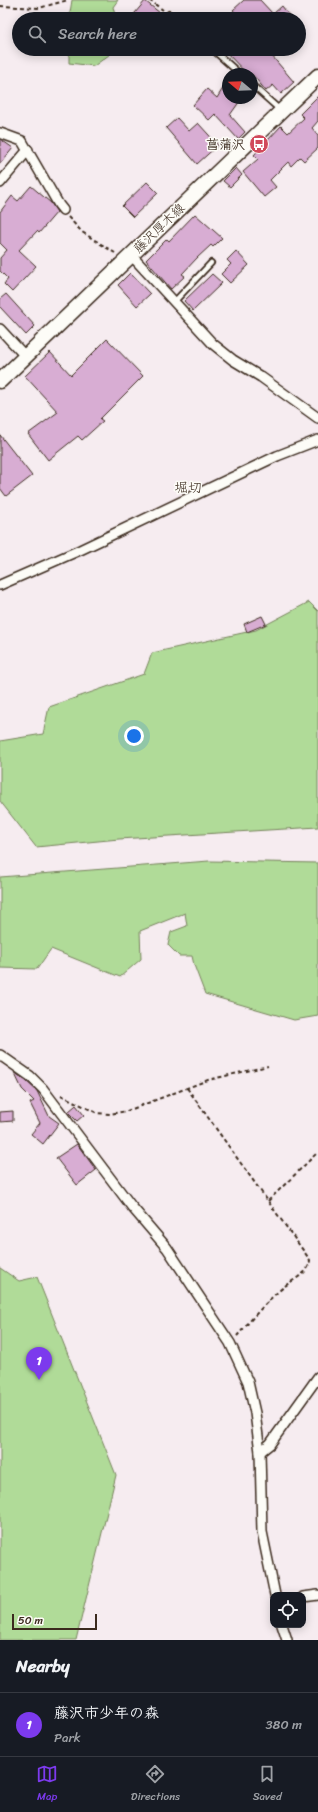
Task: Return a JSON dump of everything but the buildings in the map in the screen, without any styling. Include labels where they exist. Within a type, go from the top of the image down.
[{"type":"main road","name":"藤沢厚木線","points":[[0,381],[281,111],[316,81]]},
{"type":"street","points":[[0,133],[22,141],[59,205],[64,210]]},
{"type":"street","points":[[0,183],[28,150]]},
{"type":"street","points":[[129,257],[175,301],[194,325],[218,348],[233,360],[262,377],[318,418]]},
{"type":"street","points":[[0,330],[25,356]]},
{"type":"street","points":[[0,584],[87,547],[277,456],[318,440]]},
{"type":"street","points":[[0,1055],[30,1076],[42,1089],[132,1207],[167,1248],[230,1343],[248,1382],[255,1413],[260,1452],[262,1532],[273,1592]]},
{"type":"street","points":[[260,1452],[270,1444],[318,1377]]},
{"type":"street","points":[[306,1597],[318,1595]]},
{"type":"street","points":[[283,1628],[286,1640]]},
{"type":"lane","points":[[220,56],[233,68]]},
{"type":"lane","points":[[258,90],[281,111]]},
{"type":"lane","points":[[175,301],[211,263]]},
{"type":"path","points":[[0,6],[40,8],[68,0]]},
{"type":"path","points":[[149,0],[166,12]]},
{"type":"path","points":[[64,210],[82,232],[129,257]]},
{"type":"path","points":[[42,1089],[46,1087],[97,1113],[110,1114],[126,1111],[208,1080],[268,1066]]},
{"type":"path","points":[[187,1088],[310,1260],[310,1266],[306,1272],[285,1285],[230,1343]]},
{"type":"path","points":[[268,1201],[318,1152]]},
{"type":"green space","points":[[72,0],[118,0],[113,7],[114,12],[70,12]]},
{"type":"green space","points":[[69,56],[108,56],[94,66],[69,63]]},
{"type":"green space","points":[[309,602],[318,611],[318,827],[119,839],[36,847],[0,801],[0,741],[43,734],[49,707],[144,674],[152,653],[256,630]]},
{"type":"green space","points":[[209,861],[318,863],[318,1016],[294,1020],[205,994],[192,956],[179,956],[168,945],[171,932],[187,926],[185,913],[140,931],[141,959],[120,977],[51,949],[37,969],[0,968],[0,877]]},
{"type":"green space","points":[[0,1268],[19,1281],[37,1277],[116,1475],[76,1640],[0,1640]]},
{"type":"place","name":"菖蒲沢","points":[[259,144]]},
{"type":"place","name":"藤沢市少年の森","points":[[39,1380]]},
{"type":"district","name":"堀切","points":[[188,487]]}]
